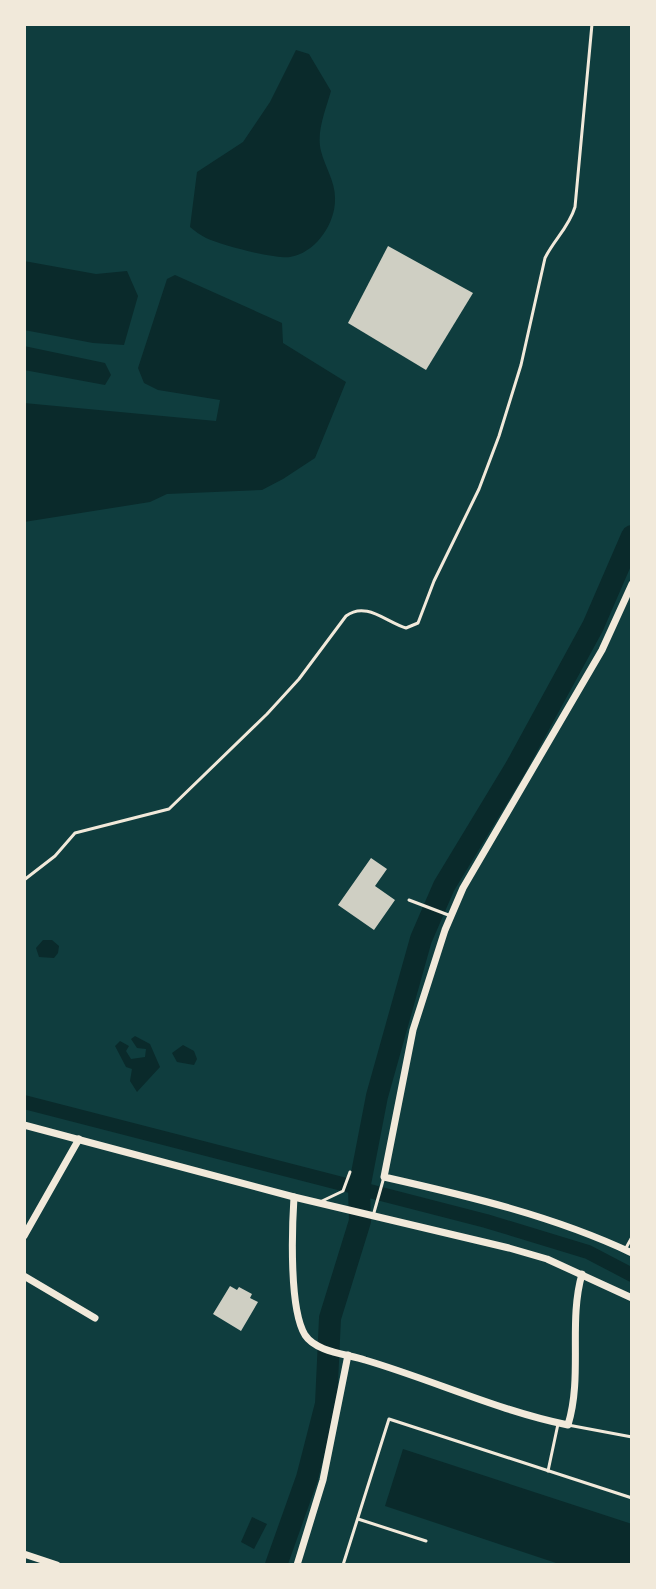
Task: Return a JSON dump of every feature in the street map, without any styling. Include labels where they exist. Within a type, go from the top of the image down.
[{"type":"street","points":[[629,1251],[594,1235],[471,1197],[384,1177],[413,1030],[450,916],[463,888],[602,650],[632,584]]},
{"type":"street","points":[[24,1125],[294,1197],[509,1248],[547,1259],[632,1298]]},
{"type":"street","points":[[24,1236],[79,1139]]},
{"type":"street","points":[[294,1197],[291,1233],[293,1283],[303,1332],[312,1345],[568,1425],[577,1351],[577,1292],[582,1274]]},
{"type":"street","points":[[24,1276],[95,1318]]},
{"type":"street","points":[[297,1565],[323,1480],[345,1354]]},
{"type":"street","points":[[24,1554],[57,1565]]},
{"type":"lane","points":[[24,880],[55,856],[75,833],[169,809],[267,714],[353,610],[365,609],[406,628],[418,623],[434,581],[479,489],[499,436],[521,365],[545,258],[551,245],[566,229],[575,207],[592,24]]},
{"type":"lane","points":[[409,900],[450,916]]},
{"type":"lane","points":[[319,1203],[343,1191],[350,1172]]},
{"type":"lane","points":[[373,1216],[384,1177]]},
{"type":"lane","points":[[629,1251],[632,1237]]},
{"type":"lane","points":[[343,1565],[389,1419],[632,1498]]},
{"type":"lane","points":[[548,1471],[558,1423]]},
{"type":"lane","points":[[568,1425],[632,1437]]},
{"type":"lane","points":[[358,1519],[426,1541]]},
{"type":"water","points":[[296,50],[309,54],[331,91],[320,136],[321,151],[335,192],[328,227],[308,250],[290,257],[260,254],[206,238],[190,227],[197,172],[243,142],[270,102]]},
{"type":"water","points":[[24,261],[96,274],[127,271],[138,296],[124,345],[93,343],[24,330]]},
{"type":"water","points":[[175,275],[282,323],[283,343],[346,382],[315,458],[262,490],[167,494],[150,502],[24,522],[24,403],[216,421],[220,400],[158,390],[144,383],[138,368],[167,279]]},
{"type":"water","points":[[24,346],[105,363],[111,375],[105,385],[24,370]]},
{"type":"water","points":[[43,940],[52,940],[59,946],[54,958],[39,957],[36,948]]},
{"type":"water","points":[[135,1036],[150,1044],[160,1067],[137,1092],[130,1081],[132,1069],[126,1067],[115,1046],[120,1041],[129,1046],[126,1051],[131,1059],[145,1057],[146,1049],[137,1048],[131,1039]]},
{"type":"water","points":[[183,1045],[194,1051],[197,1059],[194,1065],[177,1062],[172,1053]]},
{"type":"water","points":[[403,1449],[632,1524],[632,1565],[562,1565],[385,1506]]},
{"type":"water","points":[[252,1517],[267,1524],[254,1549],[241,1542]]},
{"type":"building","points":[[388,246],[473,293],[426,370],[348,323]]},
{"type":"building","points":[[371,858],[387,869],[375,886],[395,900],[374,930],[338,905]]},
{"type":"building","points":[[230,1286],[252,1294],[250,1298],[258,1302],[241,1331],[213,1314]]},
{"type":"waterway","points":[[276,1565],[307,1478],[326,1404],[330,1318],[360,1221],[359,1189],[377,1096],[421,939],[444,886],[516,767],[593,626],[632,536]]},
{"type":"waterway","points":[[24,1102],[486,1221],[588,1252],[632,1275]]}]
